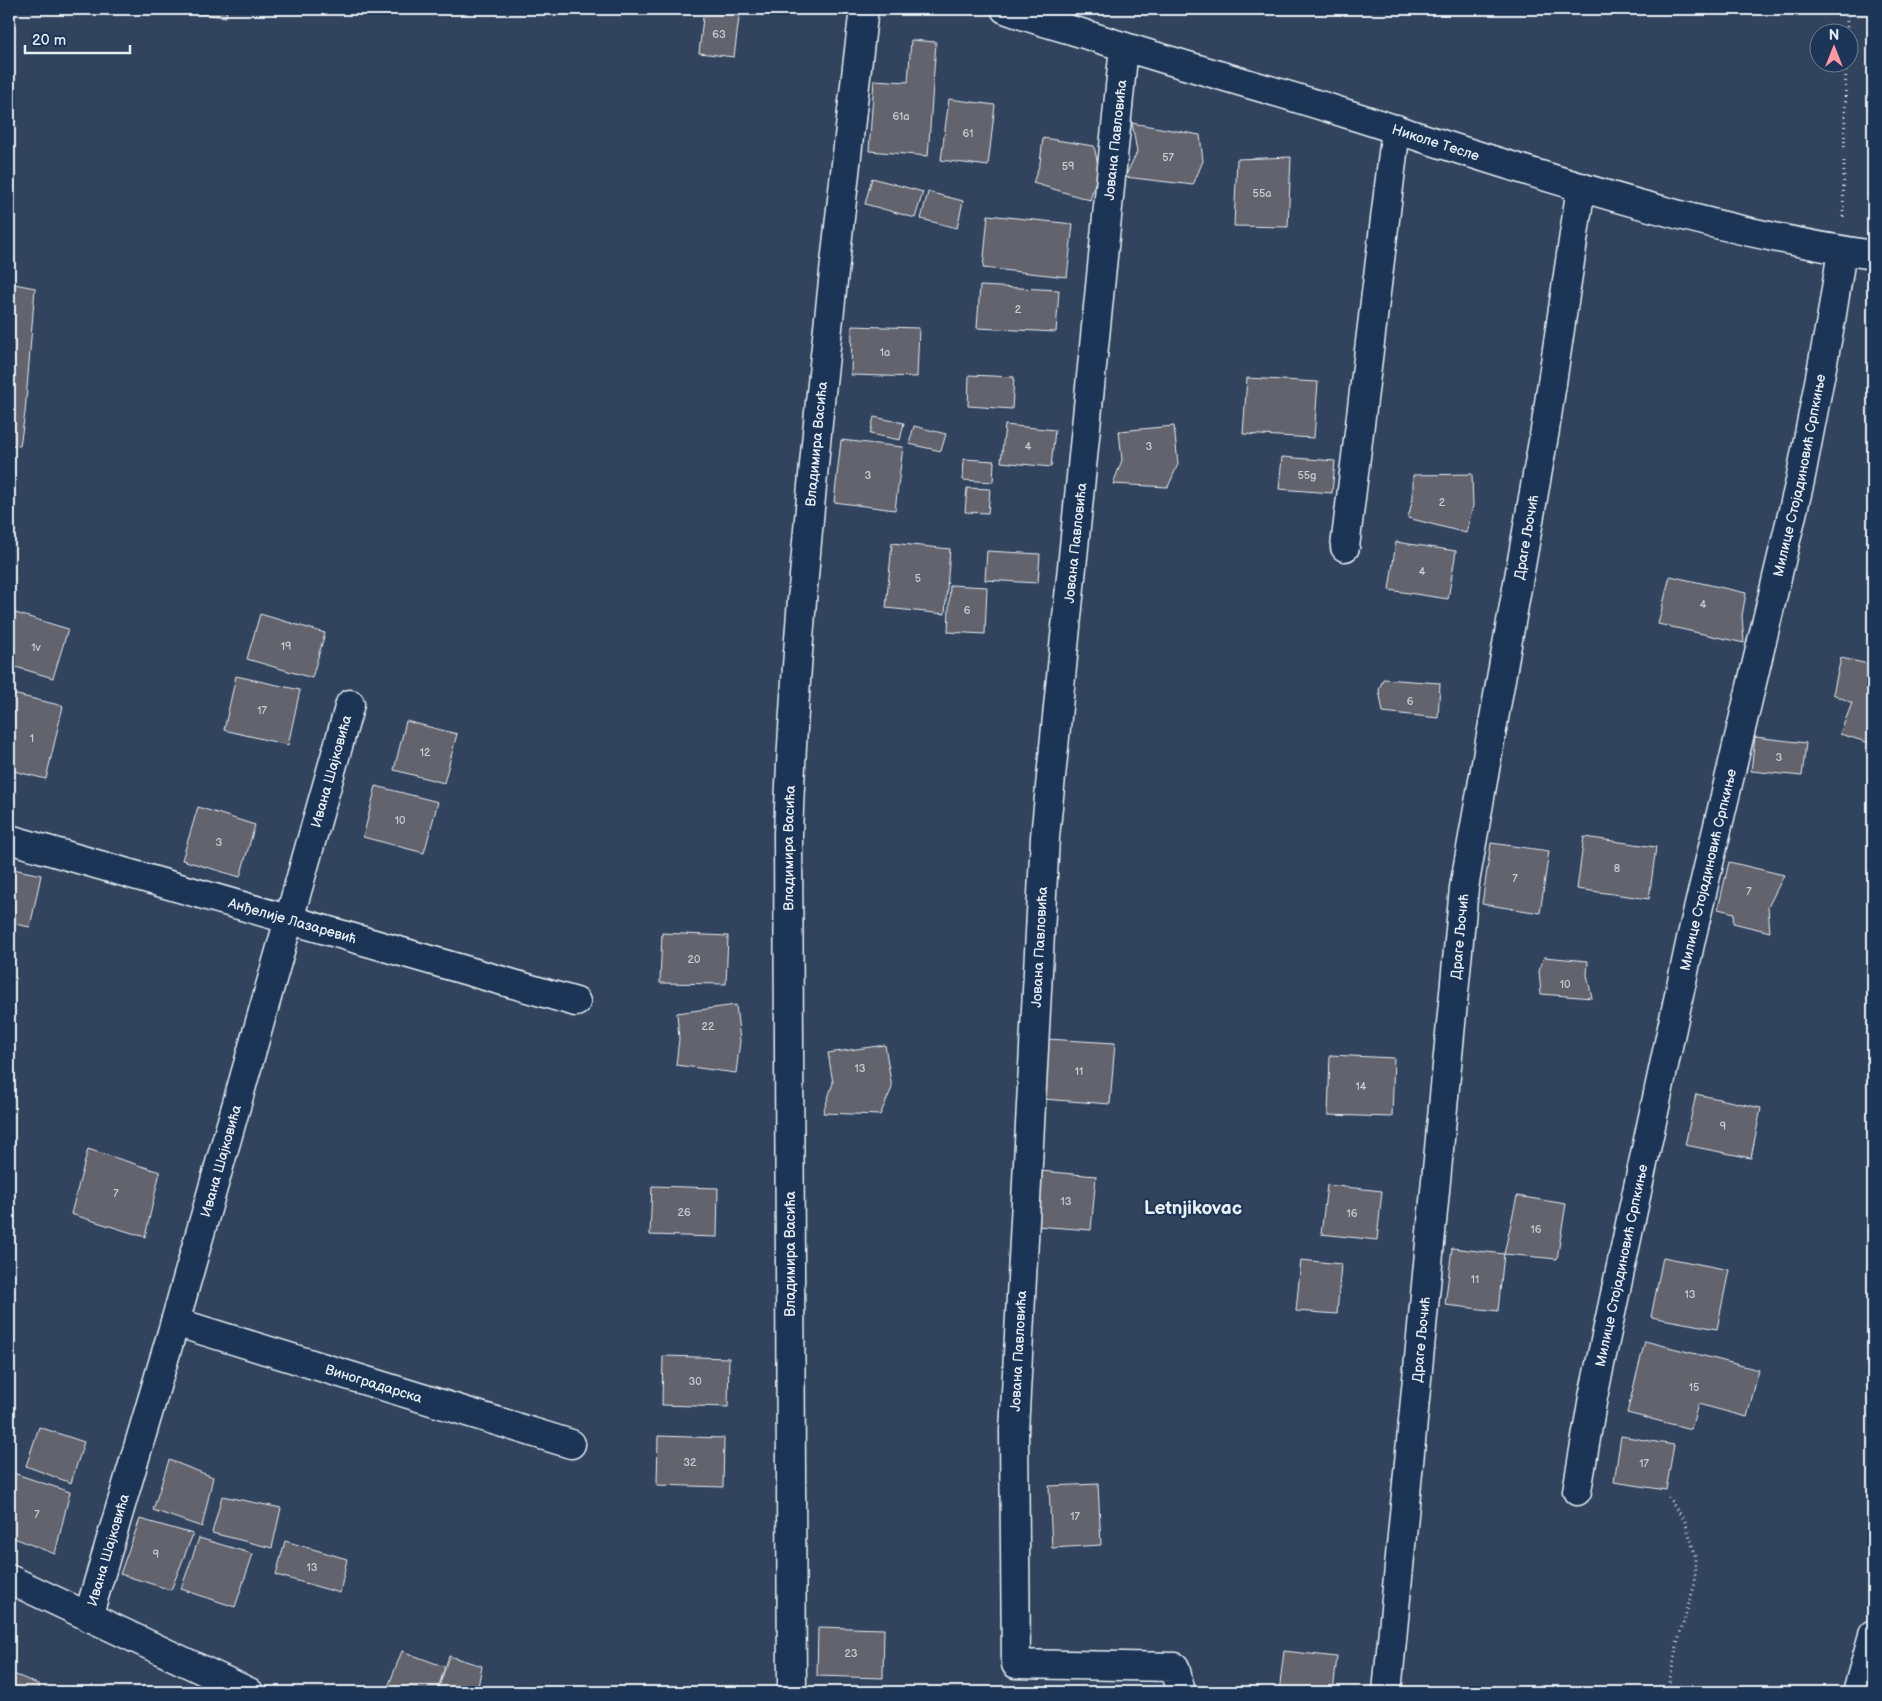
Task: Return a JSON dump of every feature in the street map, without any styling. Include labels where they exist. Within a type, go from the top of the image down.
[{"type":"street","name":"Владимира Васића","points":[[792,1692],[788,854],[790,766],[803,571],[864,9]]},
{"type":"street","name":"Николе Тесле","points":[[1005,9],[1581,187],[1730,227],[1873,255]]},
{"type":"street","name":"Јована Павловића","points":[[1124,47],[1045,837],[1014,1431],[1016,1664],[1175,1667],[1181,1692]]},
{"type":"street","points":[[1345,547],[1396,129]]},
{"type":"street","name":"Драге Љочић","points":[[1387,1692],[1464,888],[1545,430],[1581,187]]},
{"type":"street","name":"Милице Стојадиновић Српкиње","points":[[1577,1491],[1595,1387],[1691,939],[1800,481],[1831,320],[1842,250]]},
{"type":"street","name":"Ивана Шајковића","points":[[88,1617],[175,1322],[350,704]]},
{"type":"street","name":"Анђелије Лазаревић","points":[[9,839],[576,1002]]},
{"type":"street","name":"Виноградарска","points":[[175,1322],[571,1444]]},
{"type":"street","points":[[9,1579],[249,1692]]},
{"type":"street","points":[[1857,1692],[1873,1635]]},
{"type":"path","points":[[1847,9],[1847,22]]},
{"type":"path","points":[[1842,250],[1846,72]]},
{"type":"path","points":[[1667,1692],[1678,1641],[1695,1583],[1695,1554],[1685,1521],[1668,1497]]},
{"type":"building","points":[[194,9],[227,9],[226,17],[193,13]]},
{"type":"building","points":[[704,9],[783,9],[783,15],[740,10],[734,57],[699,53]]},
{"type":"building","points":[[911,40],[936,42],[928,156],[869,151],[874,80],[908,82]]},
{"type":"building","points":[[949,99],[995,105],[988,166],[941,160]]},
{"type":"building","points":[[1132,123],[1200,135],[1203,161],[1193,185],[1125,177],[1137,152]]},
{"type":"building","points":[[1043,138],[1094,146],[1099,170],[1090,200],[1033,183],[1040,163]]},
{"type":"building","points":[[1291,157],[1288,227],[1234,226],[1237,159]]},
{"type":"building","points":[[872,178],[923,192],[915,218],[865,204]]},
{"type":"building","points":[[928,192],[963,201],[957,228],[921,219]]},
{"type":"building","points":[[988,215],[1073,224],[1067,277],[983,268]]},
{"type":"building","points":[[9,283],[35,288],[25,413],[20,446],[9,445]]},
{"type":"building","points":[[980,286],[1059,290],[1056,332],[977,328]]},
{"type":"building","points":[[852,326],[919,328],[917,377],[851,375]]},
{"type":"building","points":[[969,375],[1014,377],[1012,409],[968,406]]},
{"type":"building","points":[[1247,378],[1318,382],[1314,438],[1243,434]]},
{"type":"building","points":[[874,417],[904,423],[900,440],[870,434]]},
{"type":"building","points":[[1005,425],[1055,430],[1051,467],[1001,462]]},
{"type":"building","points":[[914,426],[946,434],[941,451],[909,444]]},
{"type":"building","points":[[1174,426],[1178,464],[1168,487],[1113,484],[1122,460],[1119,431]]},
{"type":"building","points":[[841,440],[903,447],[895,510],[834,502]]},
{"type":"building","points":[[1282,457],[1335,461],[1332,493],[1279,489]]},
{"type":"building","points":[[964,459],[994,461],[993,482],[963,480]]},
{"type":"building","points":[[1472,474],[1473,506],[1466,533],[1408,518],[1413,498],[1413,475]]},
{"type":"building","points":[[967,488],[990,489],[988,513],[965,512]]},
{"type":"building","points":[[1396,542],[1456,551],[1448,599],[1389,590]]},
{"type":"building","points":[[892,543],[950,549],[945,614],[886,608]]},
{"type":"building","points":[[987,551],[1040,554],[1038,583],[985,580]]},
{"type":"building","points":[[1670,576],[1746,593],[1742,616],[1744,643],[1658,624]]},
{"type":"building","points":[[950,585],[987,587],[985,634],[948,632]]},
{"type":"building","points":[[9,611],[68,629],[53,678],[9,665]]},
{"type":"building","points":[[260,614],[325,633],[312,678],[247,659]]},
{"type":"building","points":[[1841,658],[1873,665],[1873,744],[1840,734],[1852,703],[1833,694]]},
{"type":"building","points":[[236,676],[300,690],[288,745],[224,730]]},
{"type":"building","points":[[1383,679],[1440,683],[1438,718],[1383,712],[1379,690]]},
{"type":"building","points":[[9,693],[63,706],[46,779],[9,770]]},
{"type":"building","points":[[406,721],[457,734],[444,783],[394,770]]},
{"type":"building","points":[[1755,737],[1806,743],[1802,776],[1751,771]]},
{"type":"building","points":[[376,786],[438,802],[424,853],[363,837]]},
{"type":"building","points":[[198,807],[255,825],[240,877],[182,860]]},
{"type":"building","points":[[1584,837],[1656,847],[1649,899],[1577,889]]},
{"type":"building","points":[[1491,843],[1549,851],[1540,913],[1482,904]]},
{"type":"building","points":[[1729,862],[1784,875],[1768,907],[1770,932],[1733,923],[1734,913],[1718,909]]},
{"type":"building","points":[[9,868],[41,875],[30,927],[9,923]]},
{"type":"building","points":[[662,933],[728,936],[726,984],[660,983]]},
{"type":"building","points":[[1544,957],[1588,961],[1587,975],[1592,998],[1541,994],[1539,971]]},
{"type":"building","points":[[736,1005],[740,1041],[736,1073],[676,1065],[679,1039],[677,1013]]},
{"type":"building","points":[[1047,1039],[1115,1043],[1110,1104],[1042,1099]]},
{"type":"building","points":[[885,1045],[892,1088],[880,1115],[823,1113],[833,1083],[828,1053]]},
{"type":"building","points":[[1330,1055],[1394,1058],[1392,1117],[1328,1115]]},
{"type":"building","points":[[1696,1094],[1761,1108],[1751,1158],[1685,1145]]},
{"type":"building","points":[[88,1149],[160,1172],[145,1237],[71,1214]]},
{"type":"building","points":[[1040,1171],[1096,1176],[1091,1230],[1036,1226]]},
{"type":"building","points":[[1327,1185],[1382,1191],[1377,1240],[1321,1234]]},
{"type":"building","points":[[652,1186],[718,1188],[717,1237],[650,1235]]},
{"type":"building","points":[[1517,1196],[1566,1204],[1557,1259],[1504,1254]]},
{"type":"building","points":[[1452,1248],[1504,1254],[1498,1311],[1445,1305]]},
{"type":"building","points":[[1663,1257],[1729,1270],[1717,1329],[1651,1317]]},
{"type":"building","points":[[1301,1260],[1341,1264],[1337,1314],[1296,1311]]},
{"type":"building","points":[[1645,1341],[1759,1370],[1747,1417],[1698,1404],[1691,1429],[1627,1413]]},
{"type":"building","points":[[663,1356],[729,1358],[728,1407],[662,1405]]},
{"type":"building","points":[[39,1427],[84,1442],[71,1483],[26,1466]]},
{"type":"building","points":[[658,1436],[724,1438],[723,1487],[657,1485]]},
{"type":"building","points":[[1621,1436],[1674,1445],[1666,1490],[1614,1482]]},
{"type":"building","points":[[169,1460],[213,1477],[202,1527],[153,1510]]},
{"type":"building","points":[[13,1473],[70,1492],[55,1554],[9,1536],[9,1489]]},
{"type":"building","points":[[1098,1484],[1101,1545],[1052,1548],[1049,1486]]},
{"type":"building","points":[[222,1496],[281,1508],[272,1548],[212,1533]]},
{"type":"building","points":[[140,1519],[193,1534],[171,1590],[120,1574]]},
{"type":"building","points":[[199,1538],[253,1554],[235,1607],[181,1589]]},
{"type":"building","points":[[285,1541],[347,1559],[340,1593],[276,1575]]},
{"type":"building","points":[[818,1627],[884,1629],[883,1678],[817,1676]]},
{"type":"building","points":[[402,1651],[445,1667],[437,1692],[386,1692]]},
{"type":"building","points":[[1284,1651],[1337,1657],[1333,1692],[1279,1692]]},
{"type":"building","points":[[449,1656],[482,1666],[477,1692],[445,1692],[438,1690]]},
{"type":"building","points":[[9,1672],[40,1685],[37,1692],[9,1692]]},
{"type":"district","name":"Letnjikovac","points":[[1193,1207]]}]
